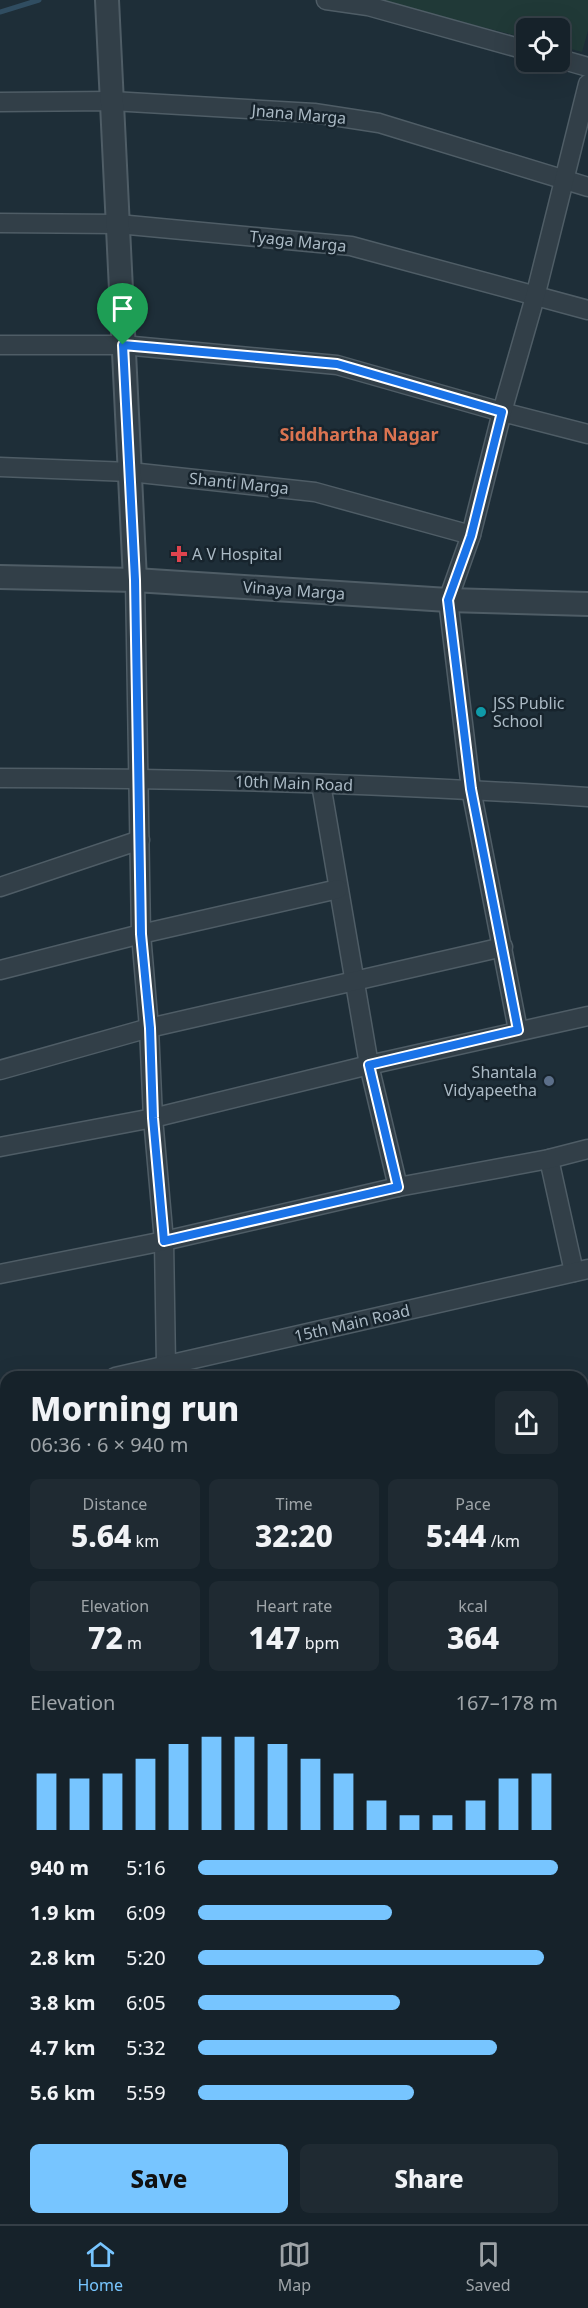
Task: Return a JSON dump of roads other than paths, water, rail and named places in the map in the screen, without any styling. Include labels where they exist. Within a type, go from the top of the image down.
[{"type":"street","points":[[107,0],[135,580],[141,934],[150,1028],[153,1118],[164,1241],[166,1366]]},
{"type":"street","points":[[326,0],[368,6],[516,47]]},
{"type":"street","points":[[570,62],[588,67]]},
{"type":"street","points":[[518,1030],[471,789],[448,600],[471,536],[502,412],[535,297],[588,84]]},
{"type":"street","name":"Jnana Marga","points":[[0,102],[112,101],[314,114],[379,123],[588,187]]},
{"type":"street","name":"Tyaga Marga","points":[[0,223],[118,224],[351,246],[588,310]]},
{"type":"street","points":[[0,345],[123,345],[337,364],[502,412],[588,434]]},
{"type":"street","name":"Shanti Marga","points":[[0,467],[130,472],[315,492],[471,536]]},
{"type":"street","name":"Vinaya Marga","points":[[0,577],[135,580],[448,600],[588,604]]},
{"type":"street","name":"10th Main Road","points":[[0,778],[139,778],[471,789],[588,797]]},
{"type":"street","points":[[321,784],[369,1065],[398,1187]]},
{"type":"street","points":[[0,887],[140,840]]},
{"type":"street","points":[[0,970],[141,934],[338,889]]},
{"type":"street","points":[[0,1070],[150,1028],[503,947]]},
{"type":"street","points":[[0,1147],[153,1118],[518,1030],[588,1016]]},
{"type":"street","points":[[0,1274],[164,1241],[398,1187],[549,1159],[588,1149]]},
{"type":"street","points":[[549,1159],[581,1270]]},
{"type":"street","name":"15th Main Road","points":[[143,1371],[581,1270]]},
{"type":"waterway","points":[[0,12],[39,0]]},
{"type":"place","name":"A V Hospital","points":[[179,554]]},
{"type":"place","name":"JSS Public School","points":[[481,712]]},
{"type":"place","name":"Shantala Vidyapeetha","points":[[549,1081]]},
{"type":"district","name":"Siddhartha Nagar","points":[[359,435]]}]
